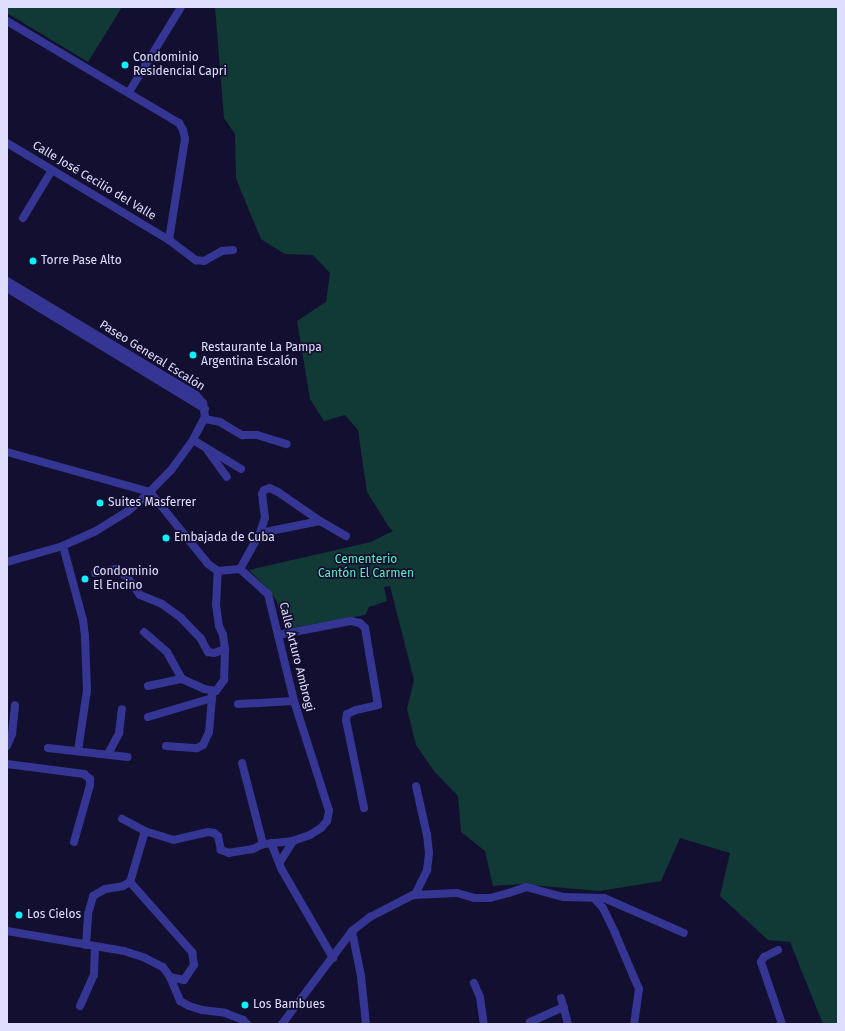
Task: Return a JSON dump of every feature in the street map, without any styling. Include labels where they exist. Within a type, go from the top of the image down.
[{"type":"street","points":[[129,92],[181,7]]},
{"type":"street","points":[[7,21],[176,120],[183,130],[185,139],[169,240]]},
{"type":"street","name":"Calle José Cecilio del Valle","points":[[7,143],[169,240],[193,258],[200,261],[205,261],[222,251],[232,250]]},
{"type":"street","points":[[23,218],[52,170]]},
{"type":"street","name":"Paseo General Escalón","points":[[7,280],[196,395],[201,400],[205,409]]},
{"type":"street","name":"Paseo General Escalón","points":[[7,288],[205,409]]},
{"type":"street","points":[[7,562],[63,546],[96,531],[128,511],[150,492],[171,470],[193,440],[205,419],[205,409]]},
{"type":"street","points":[[205,419],[220,422],[242,435],[257,435],[287,444]]},
{"type":"street","points":[[193,440],[241,469]]},
{"type":"street","points":[[206,448],[227,477]]},
{"type":"street","points":[[7,452],[150,492],[208,564],[218,571],[240,569],[260,533],[265,518],[262,494],[264,490],[270,488],[346,536]]},
{"type":"street","points":[[260,533],[320,520]]},
{"type":"street","points":[[63,546],[83,620],[85,636],[87,690],[78,752]]},
{"type":"street","points":[[95,573],[116,569],[127,577],[140,595],[162,604],[181,618],[202,639],[208,652],[214,653],[225,649]]},
{"type":"street","name":"Calle Arturo Ambrogi","points":[[145,831],[174,840],[208,832],[214,833],[218,836],[221,850],[229,853],[253,849],[267,844],[293,841],[310,835],[321,828],[327,821],[329,811],[294,700],[268,594],[240,569]]},
{"type":"street","points":[[148,717],[212,695],[224,680],[225,649],[223,635],[219,626],[216,605],[218,571]]},
{"type":"street","points":[[278,635],[351,621],[360,623],[365,628],[378,705],[356,710],[347,714],[346,720],[364,808]]},
{"type":"street","points":[[144,632],[167,652],[182,679],[212,695]]},
{"type":"street","points":[[148,686],[182,679]]},
{"type":"street","points":[[166,746],[197,748],[204,745],[209,732],[212,695]]},
{"type":"street","points":[[238,704],[294,700]]},
{"type":"street","points":[[7,746],[12,734],[15,705]]},
{"type":"street","points":[[108,754],[119,733],[122,709]]},
{"type":"street","points":[[48,748],[127,757]]},
{"type":"street","points":[[242,763],[267,844],[280,862],[282,870],[332,958]]},
{"type":"street","points":[[7,764],[84,774],[90,779],[90,785],[74,842]]},
{"type":"street","points":[[414,895],[427,870],[429,853],[427,835],[416,786]]},
{"type":"street","points":[[86,945],[88,914],[93,896],[105,889],[123,886],[130,882],[145,831],[122,819]]},
{"type":"street","points":[[280,862],[293,841]]},
{"type":"street","points":[[130,882],[192,952],[194,965],[184,980],[170,977]]},
{"type":"street","points":[[282,1024],[352,931],[370,917],[414,895],[457,893],[474,898],[490,898],[526,887],[564,897],[604,898],[684,933]]},
{"type":"street","points":[[594,898],[603,908],[616,933],[639,990],[634,1024]]},
{"type":"street","points":[[7,931],[124,951],[145,958],[163,967],[170,977],[180,1001],[189,1006],[225,1013],[243,1020],[247,1024]]},
{"type":"street","points":[[352,931],[361,976],[366,1024]]},
{"type":"street","points":[[80,1006],[94,975],[95,947]]},
{"type":"street","points":[[778,950],[761,961],[782,1024]]},
{"type":"street","points":[[474,983],[480,997],[484,1024]]},
{"type":"street","points":[[561,998],[568,1024]]},
{"type":"street","points":[[530,1022],[564,1007]]},
{"type":"green space","points":[[7,7],[122,7],[88,62],[7,13]]},
{"type":"green space","name":"Cementerio Cantón El Carmen","points":[[215,7],[838,7],[838,1024],[823,1024],[790,942],[768,940],[720,896],[730,853],[680,838],[661,881],[599,891],[520,884],[493,886],[485,851],[461,832],[458,796],[434,771],[416,745],[407,709],[414,680],[390,586],[384,587],[387,601],[369,607],[365,615],[285,629],[277,602],[271,592],[249,570],[371,542],[393,531],[367,492],[358,430],[345,415],[324,421],[310,399],[297,321],[326,302],[330,273],[313,255],[285,254],[261,239],[236,178],[235,134],[224,118]]},
{"type":"place","name":"Condominio Residencial Capri","points":[[125,65]]},
{"type":"place","name":"Torre Pase Alto","points":[[33,261]]},
{"type":"place","name":"Restaurante La Pampa Argentina Escalón","points":[[193,355]]},
{"type":"place","name":"Suites Masferrer","points":[[100,503]]},
{"type":"place","name":"Embajada de Cuba","points":[[166,538]]},
{"type":"place","name":"Condominio El Encino","points":[[85,579]]},
{"type":"place","name":"Los Cielos","points":[[19,915]]},
{"type":"place","name":"Los Bambues","points":[[245,1005]]}]
